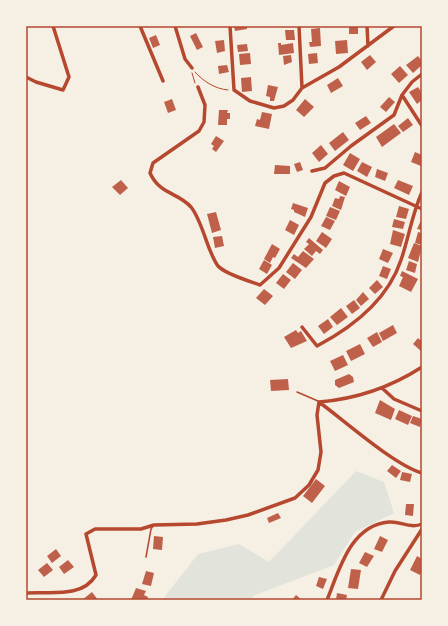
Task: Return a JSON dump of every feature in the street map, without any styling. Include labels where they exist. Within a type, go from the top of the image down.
[{"type":"street","points":[[26,77],[36,82],[63,90],[69,77],[53,26]]},
{"type":"street","points":[[140,26],[163,81]]},
{"type":"street","points":[[175,26],[185,59],[192,68]]},
{"type":"street","points":[[230,26],[234,90],[250,101],[274,108],[284,106],[293,100],[302,88],[339,67],[394,26]]},
{"type":"street","points":[[299,26],[302,88]]},
{"type":"street","points":[[367,26],[368,46]]},
{"type":"street","points":[[312,171],[325,168],[351,146],[394,115],[402,95],[412,82],[422,74]]},
{"type":"street","points":[[198,87],[205,106],[204,122],[199,131],[153,163],[150,173],[155,184],[173,196],[184,200],[192,208],[219,266],[241,278],[260,285],[279,268],[311,217],[325,183],[334,176],[344,173],[422,209]]},
{"type":"street","points":[[402,95],[422,126]]},
{"type":"street","points":[[302,327],[317,346],[328,340],[372,307],[390,287],[401,260],[416,206],[422,192]]},
{"type":"street","points":[[320,402],[338,400],[382,388],[410,374],[422,366]]},
{"type":"street","points":[[382,388],[394,399],[422,411]]},
{"type":"street","points":[[320,402],[396,459],[422,473]]},
{"type":"street","points":[[26,593],[73,592],[91,582],[96,575],[86,541],[86,534],[90,530],[141,529],[154,524],[197,524],[226,520],[248,515],[295,498],[309,485],[318,470],[321,452],[317,415],[320,402]]},
{"type":"street","points":[[327,600],[346,553],[360,536],[374,526],[388,522],[411,526],[422,524]]},
{"type":"street","points":[[381,600],[395,572],[422,529]]},
{"type":"lane","points":[[297,392],[320,402]]},
{"type":"lane","points":[[146,557],[151,529],[154,524]]},
{"type":"path","points":[[192,68],[193,80],[198,87]]},
{"type":"path","points":[[192,68],[200,78],[209,84],[222,89],[234,90]]},
{"type":"shaded area","points":[[356,471],[384,482],[394,513],[355,532],[334,565],[253,596],[253,600],[162,600],[198,554],[239,544],[269,562]]},
{"type":"building","points":[[234,26],[247,26],[247,29],[235,31]]},
{"type":"building","points":[[349,26],[358,26],[358,34],[349,34]]},
{"type":"building","points":[[320,28],[321,46],[310,47],[309,42],[312,42],[311,29]]},
{"type":"building","points":[[285,30],[294,30],[295,40],[286,40]]},
{"type":"building","points":[[196,33],[203,47],[197,50],[190,36]]},
{"type":"building","points":[[156,35],[160,45],[153,48],[149,38]]},
{"type":"building","points":[[224,40],[225,51],[217,53],[215,41]]},
{"type":"building","points":[[347,40],[348,53],[336,54],[335,41]]},
{"type":"building","points":[[278,43],[281,43],[281,45],[293,43],[294,53],[279,55]]},
{"type":"building","points":[[247,44],[248,51],[238,52],[237,45]]},
{"type":"building","points":[[250,53],[251,64],[240,65],[239,54]]},
{"type":"building","points":[[317,53],[318,63],[309,64],[308,54]]},
{"type":"building","points":[[291,55],[292,62],[284,65],[283,56]]},
{"type":"building","points":[[370,55],[376,62],[367,70],[361,62]]},
{"type":"building","points":[[418,56],[422,61],[422,65],[413,73],[406,65]]},
{"type":"building","points":[[227,65],[229,72],[219,74],[218,66]]},
{"type":"building","points":[[400,66],[408,75],[399,83],[391,74]]},
{"type":"building","points":[[251,77],[252,91],[242,92],[241,78]]},
{"type":"building","points":[[338,78],[343,86],[331,93],[327,85]]},
{"type":"building","points":[[268,85],[278,87],[274,101],[270,101],[270,97],[266,96]]},
{"type":"building","points":[[418,87],[422,93],[422,100],[417,104],[409,92]]},
{"type":"building","points":[[389,97],[395,102],[386,112],[380,107]]},
{"type":"building","points":[[172,99],[176,110],[168,113],[164,102]]},
{"type":"building","points":[[305,99],[314,107],[304,117],[296,110]]},
{"type":"building","points":[[219,110],[228,110],[227,113],[230,113],[230,119],[227,119],[227,125],[218,125]]},
{"type":"building","points":[[262,112],[272,114],[269,129],[255,126],[257,119],[260,120]]},
{"type":"building","points":[[366,116],[371,123],[360,130],[355,123]]},
{"type":"building","points":[[408,118],[413,125],[403,132],[398,126]]},
{"type":"building","points":[[394,124],[401,133],[382,147],[376,137]]},
{"type":"building","points":[[343,132],[349,140],[335,151],[329,143]]},
{"type":"building","points":[[216,136],[224,141],[216,152],[212,149],[214,146],[211,144]]},
{"type":"building","points":[[321,145],[328,154],[319,162],[312,153]]},
{"type":"building","points":[[415,152],[422,155],[421,166],[411,162]]},
{"type":"building","points":[[350,153],[360,159],[353,171],[343,165]]},
{"type":"building","points":[[300,162],[303,170],[297,172],[294,164]]},
{"type":"building","points":[[362,162],[372,167],[367,177],[357,171]]},
{"type":"building","points":[[275,165],[290,166],[290,174],[274,174]]},
{"type":"building","points":[[377,169],[388,173],[385,181],[375,177]]},
{"type":"building","points":[[121,180],[128,188],[120,195],[112,187]]},
{"type":"building","points":[[398,180],[413,186],[409,195],[394,188]]},
{"type":"building","points":[[339,181],[350,187],[346,196],[335,190]]},
{"type":"building","points":[[340,196],[345,197],[341,210],[332,206],[335,198],[339,199]]},
{"type":"building","points":[[293,203],[308,208],[305,217],[291,209]]},
{"type":"building","points":[[399,206],[409,209],[406,219],[396,217]]},
{"type":"building","points":[[330,207],[340,211],[336,220],[326,216]]},
{"type":"building","points":[[216,212],[221,230],[212,233],[207,214]]},
{"type":"building","points":[[326,217],[335,221],[330,230],[321,226]]},
{"type":"building","points":[[422,218],[422,230],[417,229]]},
{"type":"building","points":[[394,219],[405,222],[403,229],[392,227]]},
{"type":"building","points":[[290,220],[299,225],[294,235],[285,230]]},
{"type":"building","points":[[393,230],[405,234],[401,247],[390,244]]},
{"type":"building","points":[[322,232],[332,239],[326,248],[316,241]]},
{"type":"building","points":[[418,232],[422,233],[422,245],[415,243]]},
{"type":"building","points":[[222,236],[224,246],[215,248],[213,237]]},
{"type":"building","points":[[309,238],[323,250],[320,254],[316,251],[312,256],[304,249],[309,244],[306,242]]},
{"type":"building","points":[[414,243],[422,246],[418,262],[408,258]]},
{"type":"building","points":[[272,244],[280,249],[270,263],[264,259]]},
{"type":"building","points":[[383,249],[393,253],[388,263],[379,259]]},
{"type":"building","points":[[303,251],[314,259],[306,268],[291,258],[294,254],[298,257]]},
{"type":"building","points":[[264,260],[272,265],[267,274],[259,269]]},
{"type":"building","points":[[409,261],[417,264],[415,273],[406,270]]},
{"type":"building","points":[[293,263],[302,270],[295,279],[286,272]]},
{"type":"building","points":[[383,266],[391,269],[387,279],[379,276]]},
{"type":"building","points":[[402,271],[418,279],[411,292],[399,286],[403,277],[400,276]]},
{"type":"building","points":[[283,274],[291,280],[284,289],[276,283]]},
{"type":"building","points":[[377,280],[383,287],[375,294],[369,288]]},
{"type":"building","points":[[264,289],[273,296],[265,305],[256,298]]},
{"type":"building","points":[[363,292],[369,299],[361,306],[356,300]]},
{"type":"building","points":[[354,300],[360,308],[352,314],[346,306]]},
{"type":"building","points":[[341,308],[348,317],[337,325],[330,317]]},
{"type":"building","points":[[328,319],[333,327],[324,334],[318,326]]},
{"type":"building","points":[[393,325],[397,333],[383,341],[379,333]]},
{"type":"building","points":[[296,330],[298,333],[301,331],[307,341],[291,348],[284,337]]},
{"type":"building","points":[[377,332],[382,342],[373,347],[367,338]]},
{"type":"building","points":[[418,338],[420,340],[422,338],[422,352],[413,344]]},
{"type":"building","points":[[360,344],[365,354],[351,361],[346,351]]},
{"type":"building","points":[[343,355],[348,365],[335,371],[330,361]]},
{"type":"building","points":[[349,374],[353,377],[354,382],[339,388],[335,385],[335,380]]},
{"type":"building","points":[[288,379],[289,390],[271,391],[270,380]]},
{"type":"building","points":[[380,400],[395,409],[391,420],[375,413]]},
{"type":"building","points":[[399,410],[412,416],[408,425],[395,419]]},
{"type":"building","points":[[413,416],[422,419],[420,427],[410,423]]},
{"type":"building","points":[[392,465],[401,471],[396,478],[387,471]]},
{"type":"building","points":[[402,472],[412,474],[410,482],[400,480]]},
{"type":"building","points":[[316,479],[325,486],[312,503],[303,496]]},
{"type":"building","points":[[406,504],[414,504],[413,516],[405,515]]},
{"type":"building","points":[[278,513],[281,518],[269,523],[267,518]]},
{"type":"building","points":[[154,536],[163,537],[162,550],[153,549]]},
{"type":"building","points":[[380,536],[388,540],[382,552],[374,549]]},
{"type":"building","points":[[56,549],[61,556],[52,563],[47,556]]},
{"type":"building","points":[[365,552],[374,556],[367,567],[359,563]]},
{"type":"building","points":[[417,556],[422,559],[422,570],[420,575],[410,570]]},
{"type":"building","points":[[68,560],[74,567],[64,574],[59,567]]},
{"type":"building","points":[[47,563],[53,570],[44,577],[38,570]]},
{"type":"building","points":[[351,569],[361,570],[358,589],[348,588]]},
{"type":"building","points":[[146,571],[154,573],[151,586],[142,584]]},
{"type":"building","points":[[319,577],[327,579],[323,589],[316,586]]},
{"type":"building","points":[[136,588],[146,591],[144,595],[148,597],[147,600],[131,600]]},
{"type":"building","points":[[92,592],[98,600],[82,600]]},
{"type":"building","points":[[337,593],[347,595],[346,600],[336,600]]},
{"type":"building","points":[[296,595],[302,600],[292,600]]}]
